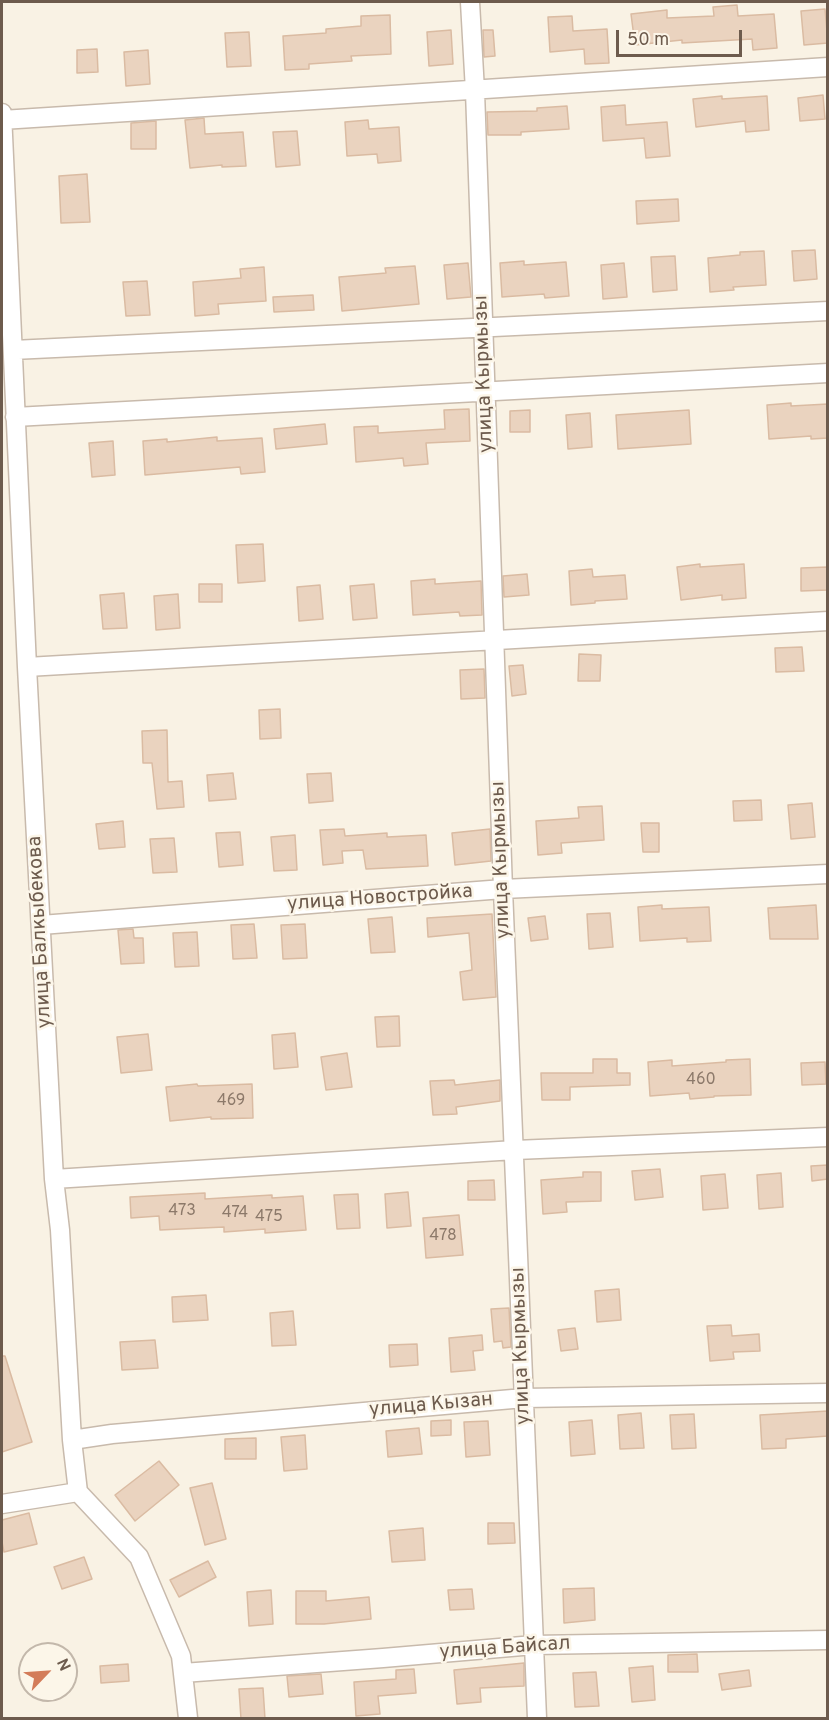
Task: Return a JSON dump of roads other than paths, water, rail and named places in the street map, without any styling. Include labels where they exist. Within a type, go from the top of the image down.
[{"type":"street","name":"улица Кырмызы","points":[[470,2],[537,1719]]},
{"type":"street","points":[[2,120],[828,67]]},
{"type":"street","name":"улица Балкыбекова","points":[[2,113],[27,667],[54,1179],[60,1230],[72,1440],[78,1491]]},
{"type":"street","points":[[13,350],[828,310]]},
{"type":"street","points":[[15,417],[828,373]]},
{"type":"street","points":[[27,667],[828,621]]},
{"type":"street","name":"улица Новостройка","points":[[41,925],[503,889],[828,874]]},
{"type":"street","points":[[54,1179],[515,1150],[828,1137]]},
{"type":"street","name":"улица Кызан","points":[[72,1440],[112,1434],[524,1398],[828,1393]]},
{"type":"street","points":[[2,1504],[78,1491],[139,1557],[181,1656],[188,1719]]},
{"type":"street","name":"улица Байсал","points":[[183,1673],[534,1644],[828,1640]]}]
